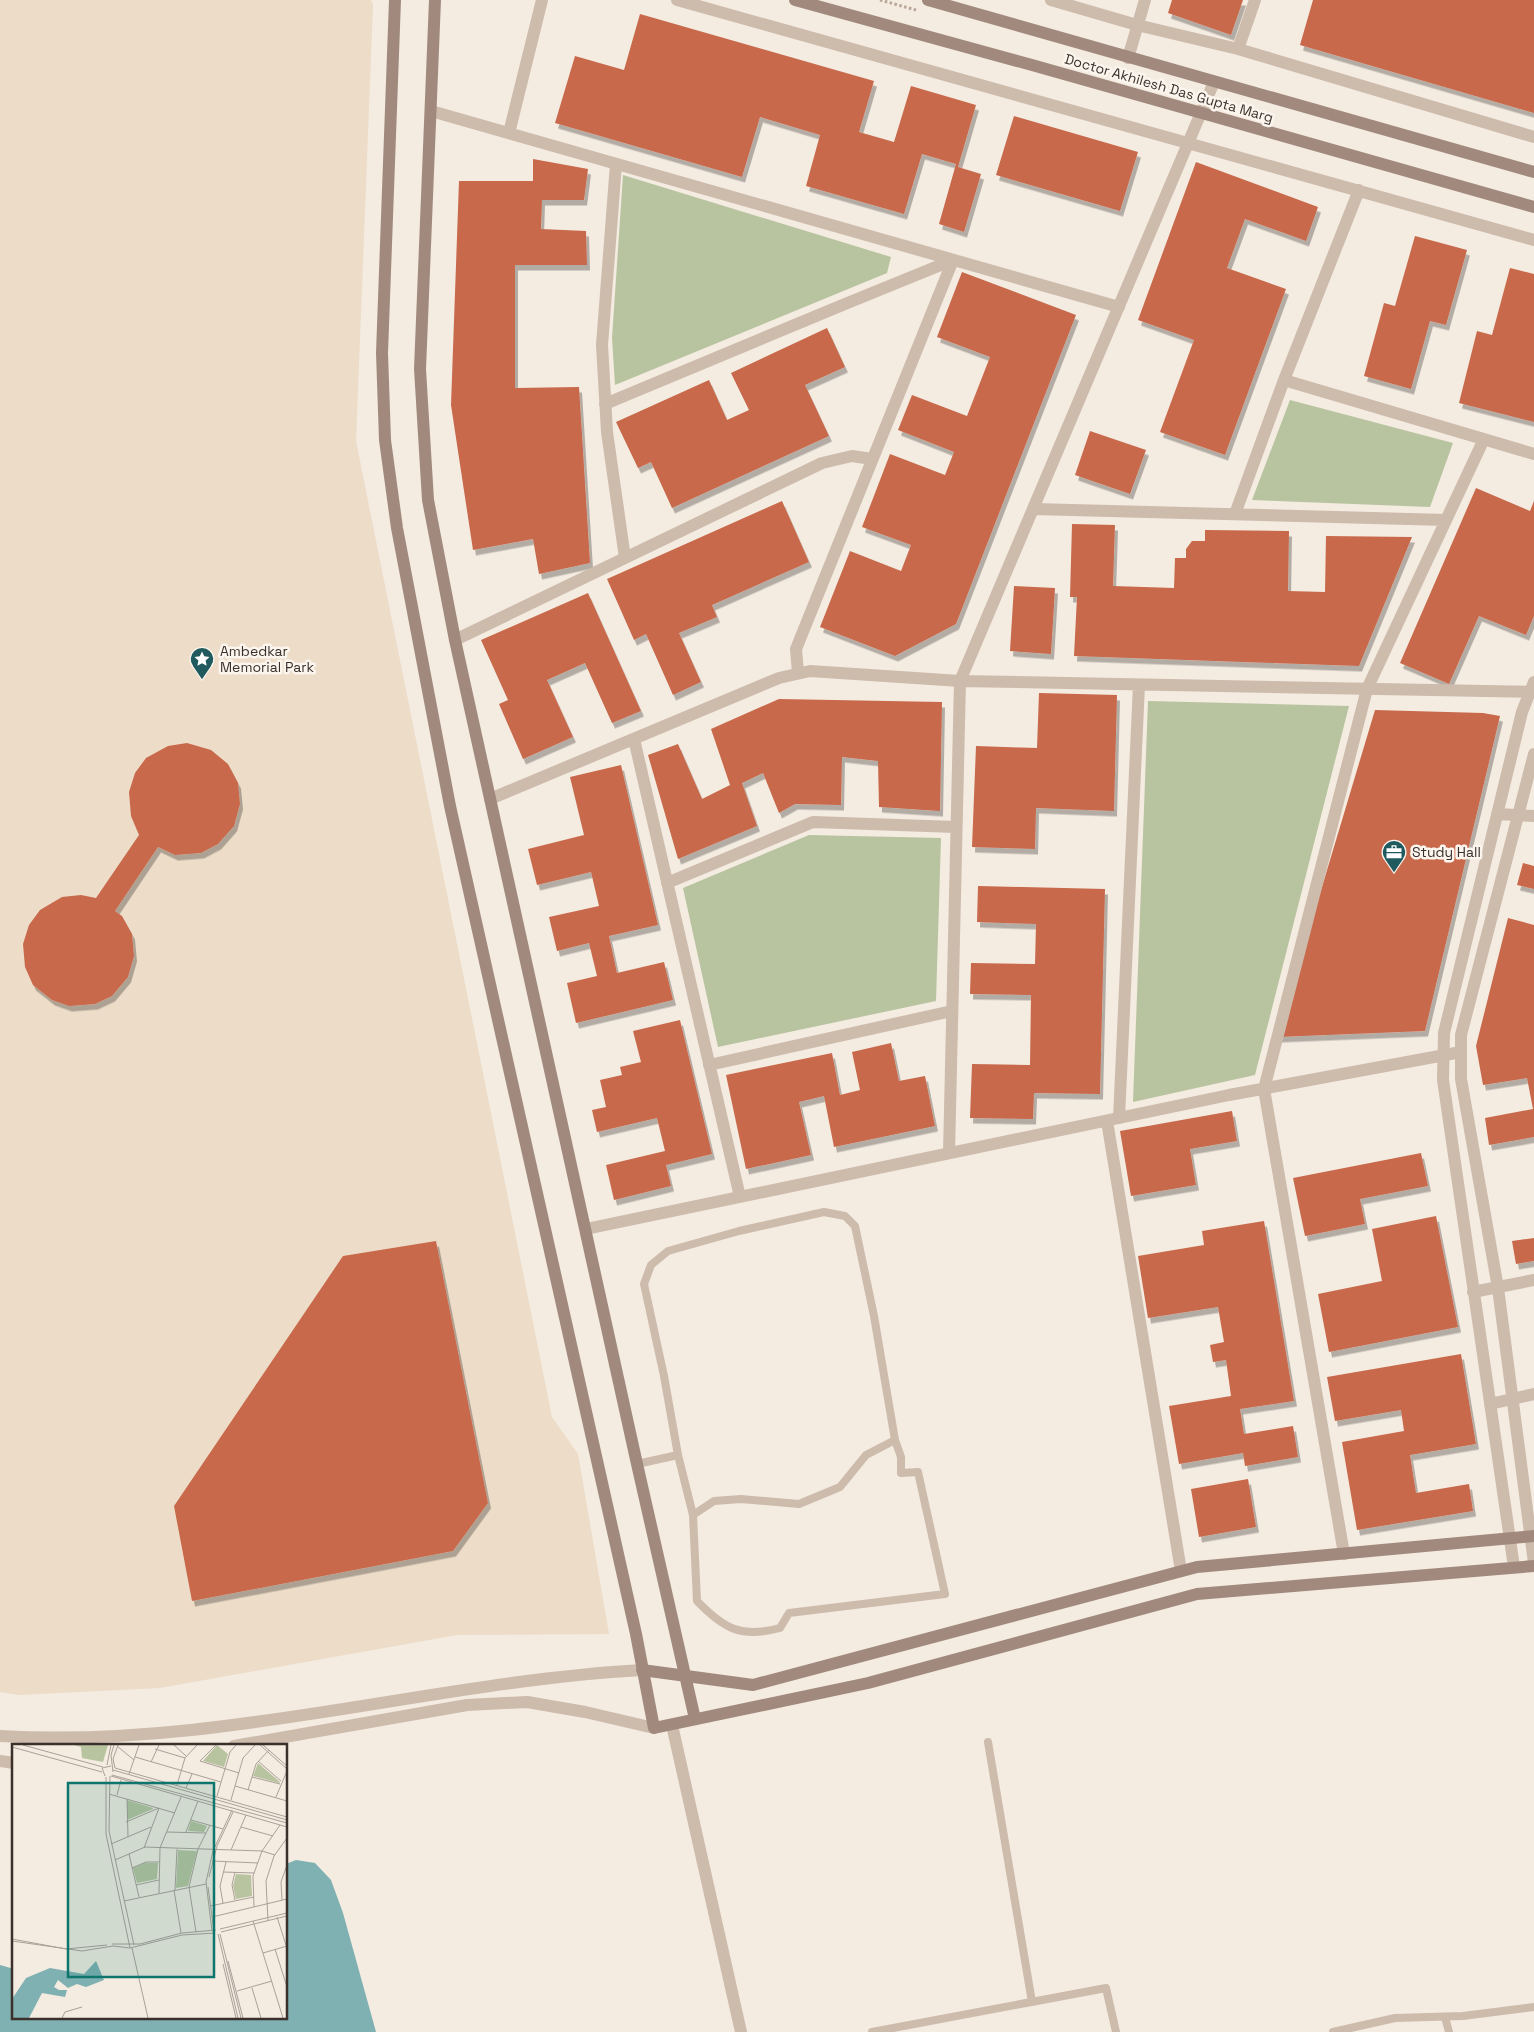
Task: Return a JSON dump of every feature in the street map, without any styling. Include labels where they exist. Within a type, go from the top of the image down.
[{"type":"street","points":[[395,0],[382,353],[385,440],[397,528],[450,806],[654,1728]]},
{"type":"street","points":[[434,0],[420,369],[421,420],[428,500],[455,640],[695,1719]]},
{"type":"street","points":[[508,133],[542,0]]},
{"type":"street","points":[[678,0],[1534,240]]},
{"type":"street","name":"Doctor Akhilesh Das Gupta Marg","points":[[795,0],[1534,207]]},
{"type":"street","name":"Doctor Akhilesh Das Gupta Marg","points":[[928,0],[1534,172]]},
{"type":"street","points":[[1051,0],[1137,25],[1238,49],[1534,137]]},
{"type":"street","points":[[1128,58],[1145,0]]},
{"type":"street","points":[[1238,49],[1255,0]]},
{"type":"street","points":[[949,1153],[960,682],[1214,82]]},
{"type":"street","points":[[431,111],[1119,307]]},
{"type":"street","points":[[616,164],[602,345],[607,432],[625,558]]},
{"type":"street","points":[[1235,514],[1284,380],[1359,190]]},
{"type":"street","points":[[605,404],[953,260]]},
{"type":"street","points":[[798,674],[796,648],[953,260]]},
{"type":"street","points":[[1284,380],[1534,454]]},
{"type":"street","points":[[1344,1554],[1264,1089],[1367,689],[1484,439]]},
{"type":"street","points":[[455,640],[822,463],[852,456],[872,459]]},
{"type":"street","points":[[1033,509],[1446,520]]},
{"type":"street","points":[[490,799],[779,678],[810,671],[960,682],[1367,689],[1533,689],[1522,712],[1444,1033],[1443,1080],[1514,1567]]},
{"type":"street","points":[[1139,685],[1113,1119],[1181,1571]]},
{"type":"street","points":[[634,739],[740,1197]]},
{"type":"street","points":[[245,1744],[467,1705],[527,1702],[585,1712],[654,1728],[868,1683],[1197,1594],[1534,1564],[1532,1536],[1498,1288],[1461,1079],[1461,1035],[1534,754]]},
{"type":"street","points":[[1497,814],[1534,816]]},
{"type":"street","points":[[667,883],[813,822],[956,827]]},
{"type":"street","points":[[709,1065],[952,1011]]},
{"type":"street","points":[[586,1229],[1113,1119],[1461,1052]]},
{"type":"street","points":[[1473,1292],[1534,1280]]},
{"type":"street","points":[[1490,1404],[1534,1394]]},
{"type":"street","points":[[0,1736],[48,1739],[126,1737],[256,1721],[530,1679],[586,1673],[642,1670],[753,1685],[1197,1567],[1532,1536]]},
{"type":"street","points":[[672,1724],[741,2032]]},
{"type":"lane","points":[[824,1212],[845,1216],[855,1226],[874,1316],[895,1440],[901,1457],[901,1473],[918,1472],[945,1594],[789,1613],[780,1628],[760,1634],[739,1632],[711,1615],[697,1601],[692,1515],[678,1455],[664,1376],[644,1284],[651,1265],[668,1251],[739,1231],[824,1212]]},
{"type":"lane","points":[[692,1515],[714,1501],[741,1499],[799,1504],[840,1488],[866,1455],[895,1440]]},
{"type":"lane","points":[[637,1464],[678,1455]]},
{"type":"lane","points":[[988,1742],[1032,2002]]},
{"type":"lane","points":[[872,2032],[1106,1988],[1116,2032]]},
{"type":"lane","points":[[1333,2032],[1395,2018],[1462,2016],[1534,2007]]},
{"type":"lane","points":[[1445,2017],[1449,2032]]},
{"type":"green space","points":[[623,175],[891,257],[887,273],[615,385],[612,338]]},
{"type":"green space","points":[[1290,400],[1453,443],[1430,507],[1252,500]]},
{"type":"green space","points":[[1148,701],[1349,706],[1255,1075],[1133,1102]]},
{"type":"green space","points":[[809,835],[941,838],[936,1001],[718,1047],[683,888]]},
{"type":"shaded area","name":"Ambedkar Memorial Park","points":[[0,0],[371,0],[373,5],[356,441],[552,1417],[578,1454],[609,1634],[457,1635],[160,1688],[19,1695],[0,1692]]},
{"type":"water","points":[[296,1860],[315,1863],[331,1880],[343,1913],[376,2032],[0,2032],[0,1965],[12,1968],[12,2020],[288,2020],[288,1863]]},
{"type":"building","points":[[1172,0],[1243,0],[1231,35],[1168,13]]},
{"type":"building","points":[[1313,0],[1534,0],[1534,113],[1300,45]]},
{"type":"building","points":[[640,14],[874,81],[859,132],[894,142],[911,86],[976,105],[958,167],[981,174],[964,232],[939,224],[956,164],[922,154],[904,214],[806,186],[820,135],[760,117],[742,177],[555,123],[575,56],[624,70]]},
{"type":"building","points":[[1014,116],[1138,152],[1120,211],[996,175]]},
{"type":"building","points":[[533,159],[588,169],[584,200],[542,200],[541,229],[586,231],[587,265],[515,265],[515,388],[579,387],[590,563],[539,574],[533,539],[473,550],[451,405],[459,181],[533,181]]},
{"type":"building","points":[[1196,162],[1318,207],[1306,241],[1245,219],[1227,268],[1286,289],[1225,455],[1160,432],[1194,340],[1138,320]]},
{"type":"building","points":[[1415,236],[1467,250],[1446,325],[1430,321],[1411,389],[1364,376],[1384,303],[1395,306]]},
{"type":"building","points":[[1510,268],[1534,274],[1534,422],[1459,403],[1477,331],[1492,335]]},
{"type":"building","points":[[962,272],[1076,315],[956,624],[895,656],[820,627],[850,551],[901,571],[911,545],[862,527],[890,454],[945,475],[954,452],[898,430],[912,395],[967,416],[990,357],[937,337]]},
{"type":"building","points":[[827,328],[845,367],[805,385],[829,436],[672,508],[651,462],[638,468],[616,422],[709,380],[727,420],[749,410],[731,373]]},
{"type":"building","points":[[1090,431],[1146,450],[1130,494],[1075,475]]},
{"type":"building","points":[[1476,488],[1530,511],[1534,501],[1534,616],[1526,635],[1479,616],[1449,684],[1400,663]]},
{"type":"building","points":[[782,501],[809,562],[712,605],[717,617],[679,633],[701,682],[673,695],[646,634],[634,640],[607,579]]},
{"type":"building","points":[[1072,524],[1115,525],[1113,586],[1174,588],[1175,558],[1186,558],[1186,549],[1192,541],[1205,541],[1205,530],[1289,531],[1288,591],[1325,592],[1326,536],[1412,537],[1359,666],[1074,656],[1077,597],[1070,597]]},
{"type":"building","points":[[1014,586],[1055,588],[1051,654],[1010,651]]},
{"type":"building","points":[[588,593],[641,711],[612,723],[585,663],[547,680],[573,737],[523,759],[499,704],[508,700],[481,640]]},
{"type":"building","points":[[1039,693],[1117,695],[1114,811],[1036,808],[1035,849],[972,847],[976,746],[1037,748]]},
{"type":"building","points":[[779,699],[942,702],[940,811],[879,807],[878,761],[842,757],[841,805],[795,804],[779,813],[763,773],[742,783],[757,826],[678,859],[648,755],[678,744],[702,799],[730,785],[711,729]]},
{"type":"building","name":"Study Hall","points":[[1375,710],[1483,713],[1500,716],[1425,1031],[1277,1037]]},
{"type":"building","points":[[187,743],[211,750],[228,764],[238,783],[240,804],[234,826],[218,844],[201,853],[175,855],[158,847],[115,911],[122,916],[132,934],[134,956],[128,977],[112,996],[95,1004],[69,1006],[52,1000],[33,985],[25,967],[23,944],[29,925],[40,910],[62,897],[81,895],[96,898],[139,835],[131,816],[129,792],[135,773],[146,758],[168,746]]},
{"type":"building","points":[[621,765],[658,925],[609,936],[617,973],[664,962],[673,1000],[576,1023],[567,983],[597,976],[589,943],[557,951],[549,917],[599,906],[591,872],[537,885],[528,849],[584,835],[570,777]]},
{"type":"building","points":[[1523,863],[1534,866],[1534,889],[1517,885]]},
{"type":"building","points":[[978,886],[1105,889],[1100,1094],[1034,1093],[1033,1119],[970,1118],[972,1064],[1030,1065],[1031,995],[970,994],[971,963],[1035,964],[1036,924],[977,922]]},
{"type":"building","points":[[1508,918],[1534,925],[1534,1137],[1489,1145],[1485,1118],[1533,1109],[1527,1078],[1483,1085],[1476,1046]]},
{"type":"building","points":[[680,1020],[712,1154],[666,1165],[671,1186],[614,1200],[606,1165],[665,1151],[657,1118],[597,1132],[592,1110],[606,1107],[600,1080],[622,1075],[620,1067],[641,1062],[633,1031]]},
{"type":"building","points":[[891,1043],[899,1081],[925,1076],[935,1126],[834,1147],[824,1096],[799,1102],[811,1155],[746,1169],[726,1075],[832,1053],[840,1095],[860,1090],[852,1052]]},
{"type":"building","points":[[1232,1111],[1237,1141],[1190,1149],[1196,1185],[1131,1196],[1120,1131]]},
{"type":"building","points":[[1421,1153],[1428,1186],[1360,1199],[1365,1224],[1305,1236],[1293,1178]]},
{"type":"building","points":[[1436,1216],[1458,1327],[1329,1352],[1318,1294],[1382,1281],[1372,1229]]},
{"type":"building","points":[[1264,1221],[1294,1401],[1240,1409],[1244,1434],[1293,1426],[1298,1457],[1245,1466],[1243,1453],[1179,1464],[1169,1406],[1231,1396],[1226,1360],[1213,1362],[1210,1345],[1224,1342],[1218,1307],[1148,1318],[1138,1256],[1204,1245],[1202,1231]]},
{"type":"building","points":[[1534,1238],[1534,1261],[1516,1264],[1512,1241]]},
{"type":"building","points":[[436,1241],[488,1503],[453,1551],[192,1601],[174,1506],[343,1256]]},
{"type":"building","points":[[1461,1354],[1476,1444],[1410,1455],[1416,1493],[1469,1484],[1473,1511],[1357,1530],[1342,1442],[1404,1431],[1401,1410],[1335,1421],[1327,1377]]},
{"type":"building","points":[[1248,1479],[1256,1527],[1199,1537],[1191,1489]]},
{"type":"place","name":"Ambedkar Memorial Park","points":[[202,680]]},
{"type":"place","name":"Study Hall","points":[[1394,873]]}]
